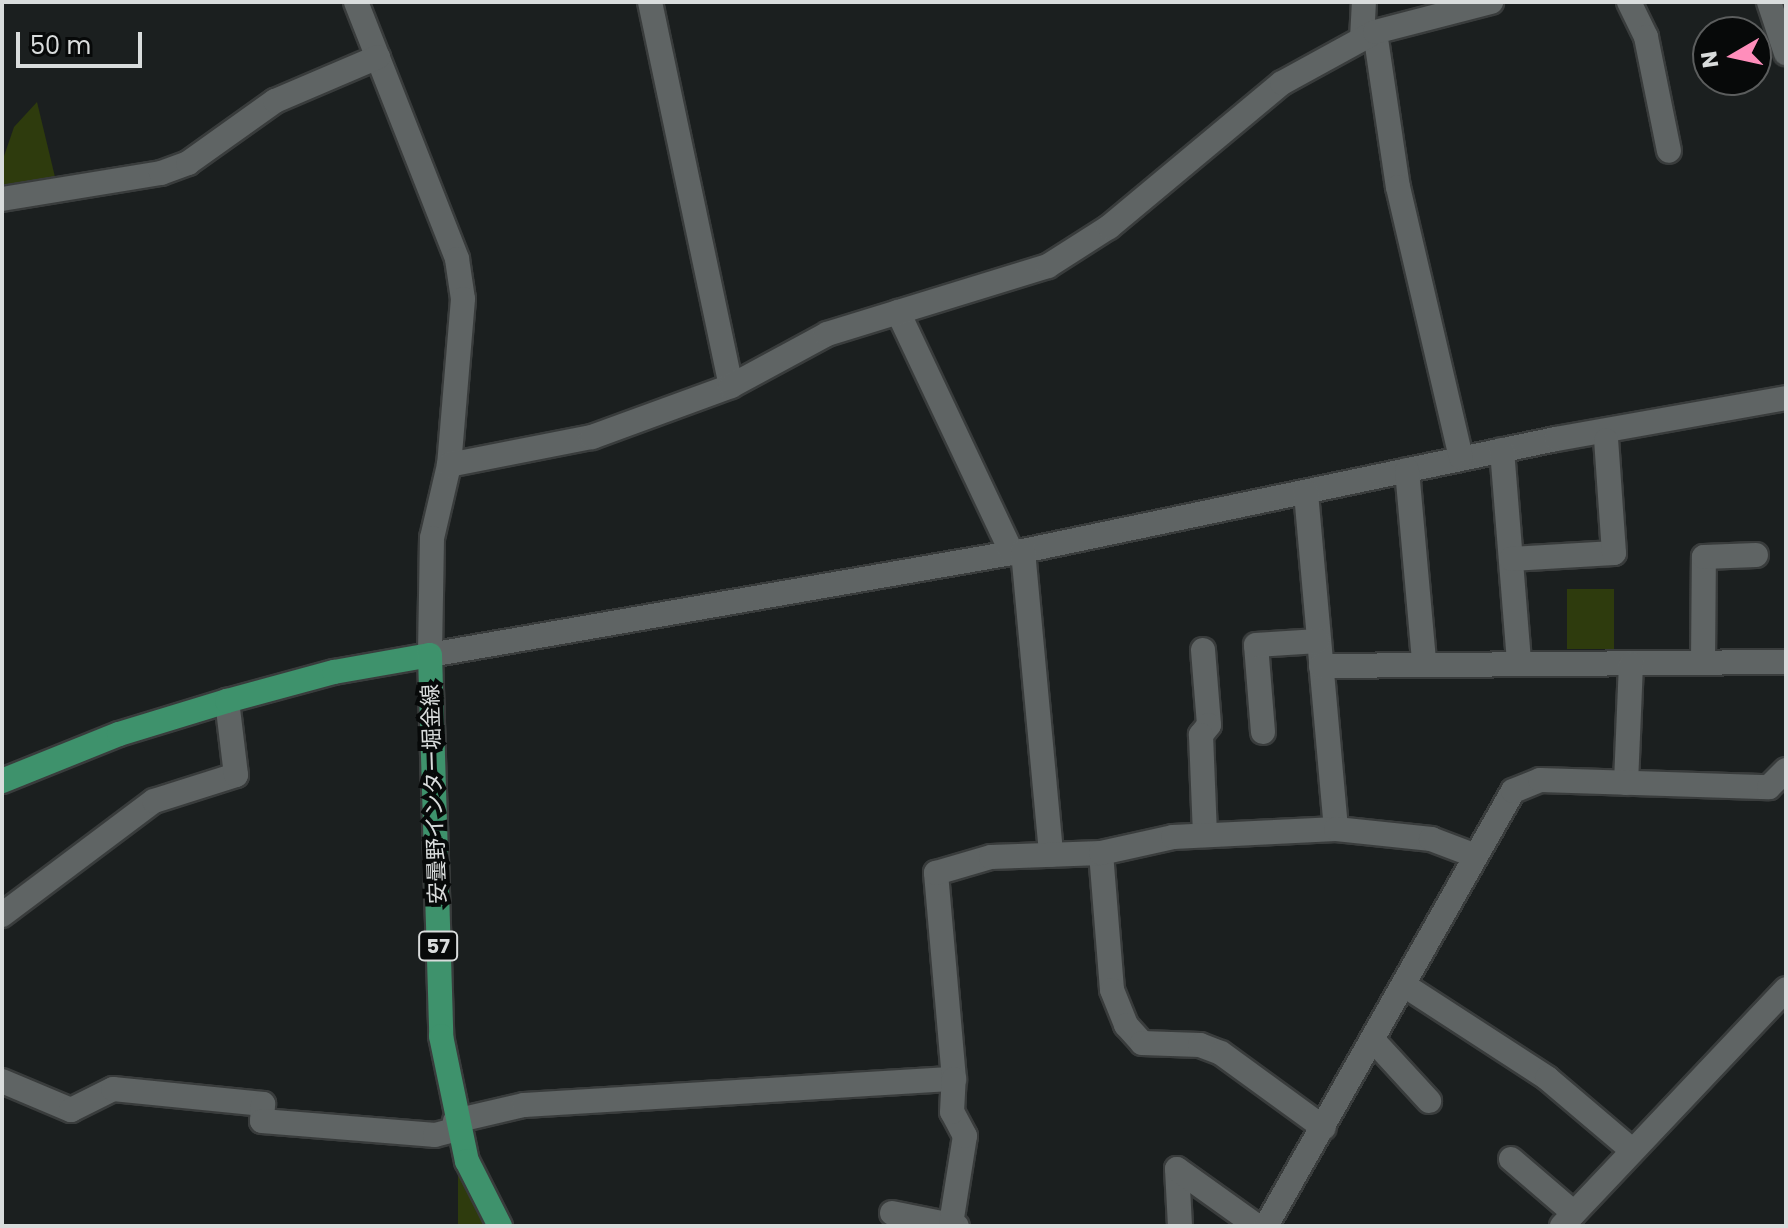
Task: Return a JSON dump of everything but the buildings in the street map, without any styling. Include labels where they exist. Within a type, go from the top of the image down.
[{"type":"main road","name":"安曇野インター堀金線","points":[[2,781],[119,734],[227,701],[430,655],[441,1036],[456,1125],[467,1161],[500,1226]]},
{"type":"street","points":[[356,2],[457,259],[462,343],[449,465],[432,538],[430,655],[1017,552],[1461,458],[1786,398]]},
{"type":"street","points":[[650,2],[731,386]]},
{"type":"street","points":[[1364,2],[1398,187],[1461,458]]},
{"type":"street","points":[[449,465],[592,437],[731,386],[827,334],[1048,266],[1109,227],[1282,83],[1368,36],[1491,2]]},
{"type":"street","points":[[1629,2],[1646,37],[1669,151]]},
{"type":"street","points":[[1769,2],[1786,53]]},
{"type":"street","points":[[2,199],[161,173],[188,163],[275,101],[378,57]]},
{"type":"street","points":[[898,312],[1017,552],[1051,855]]},
{"type":"street","points":[[1511,559],[1614,553],[1606,440]]},
{"type":"street","points":[[1502,450],[1519,663]]},
{"type":"street","points":[[1407,470],[1424,661]]},
{"type":"street","points":[[1306,493],[1336,829]]},
{"type":"street","points":[[1703,662],[1704,557],[1756,555]]},
{"type":"street","points":[[1263,732],[1256,645],[1318,641]]},
{"type":"street","points":[[1203,650],[1209,725],[1201,735],[1205,835]]},
{"type":"street","points":[[1321,666],[1424,661],[1631,664],[1786,662]]},
{"type":"street","points":[[1626,783],[1631,664]]},
{"type":"street","points":[[2,915],[154,801],[236,775],[227,701]]},
{"type":"street","points":[[1266,1226],[1513,791],[1540,780],[1769,787],[1786,770]]},
{"type":"street","points":[[892,1213],[954,1225],[965,1136],[952,1112],[954,1079],[936,873],[991,857],[1101,853],[1173,837],[1336,829],[1431,839],[1476,856]]},
{"type":"street","points":[[1101,853],[1112,990],[1126,1025],[1142,1043],[1200,1045],[1221,1053],[1324,1128]]},
{"type":"street","points":[[1404,985],[1547,1078],[1632,1150]]},
{"type":"street","points":[[1511,1159],[1568,1220],[1786,989]]},
{"type":"street","points":[[1373,1040],[1429,1101]]},
{"type":"street","points":[[2,1081],[71,1110],[113,1089],[263,1104],[262,1121],[435,1135],[456,1125],[524,1105],[954,1079]]},
{"type":"street","points":[[1180,1226],[1177,1169],[1257,1226]]},
{"type":"green space","points":[[37,102],[55,177],[2,185],[2,162],[14,127]]},
{"type":"green space","points":[[1567,589],[1614,589],[1614,649],[1567,649]]},
{"type":"green space","points":[[458,1173],[486,1226],[458,1226]]}]
